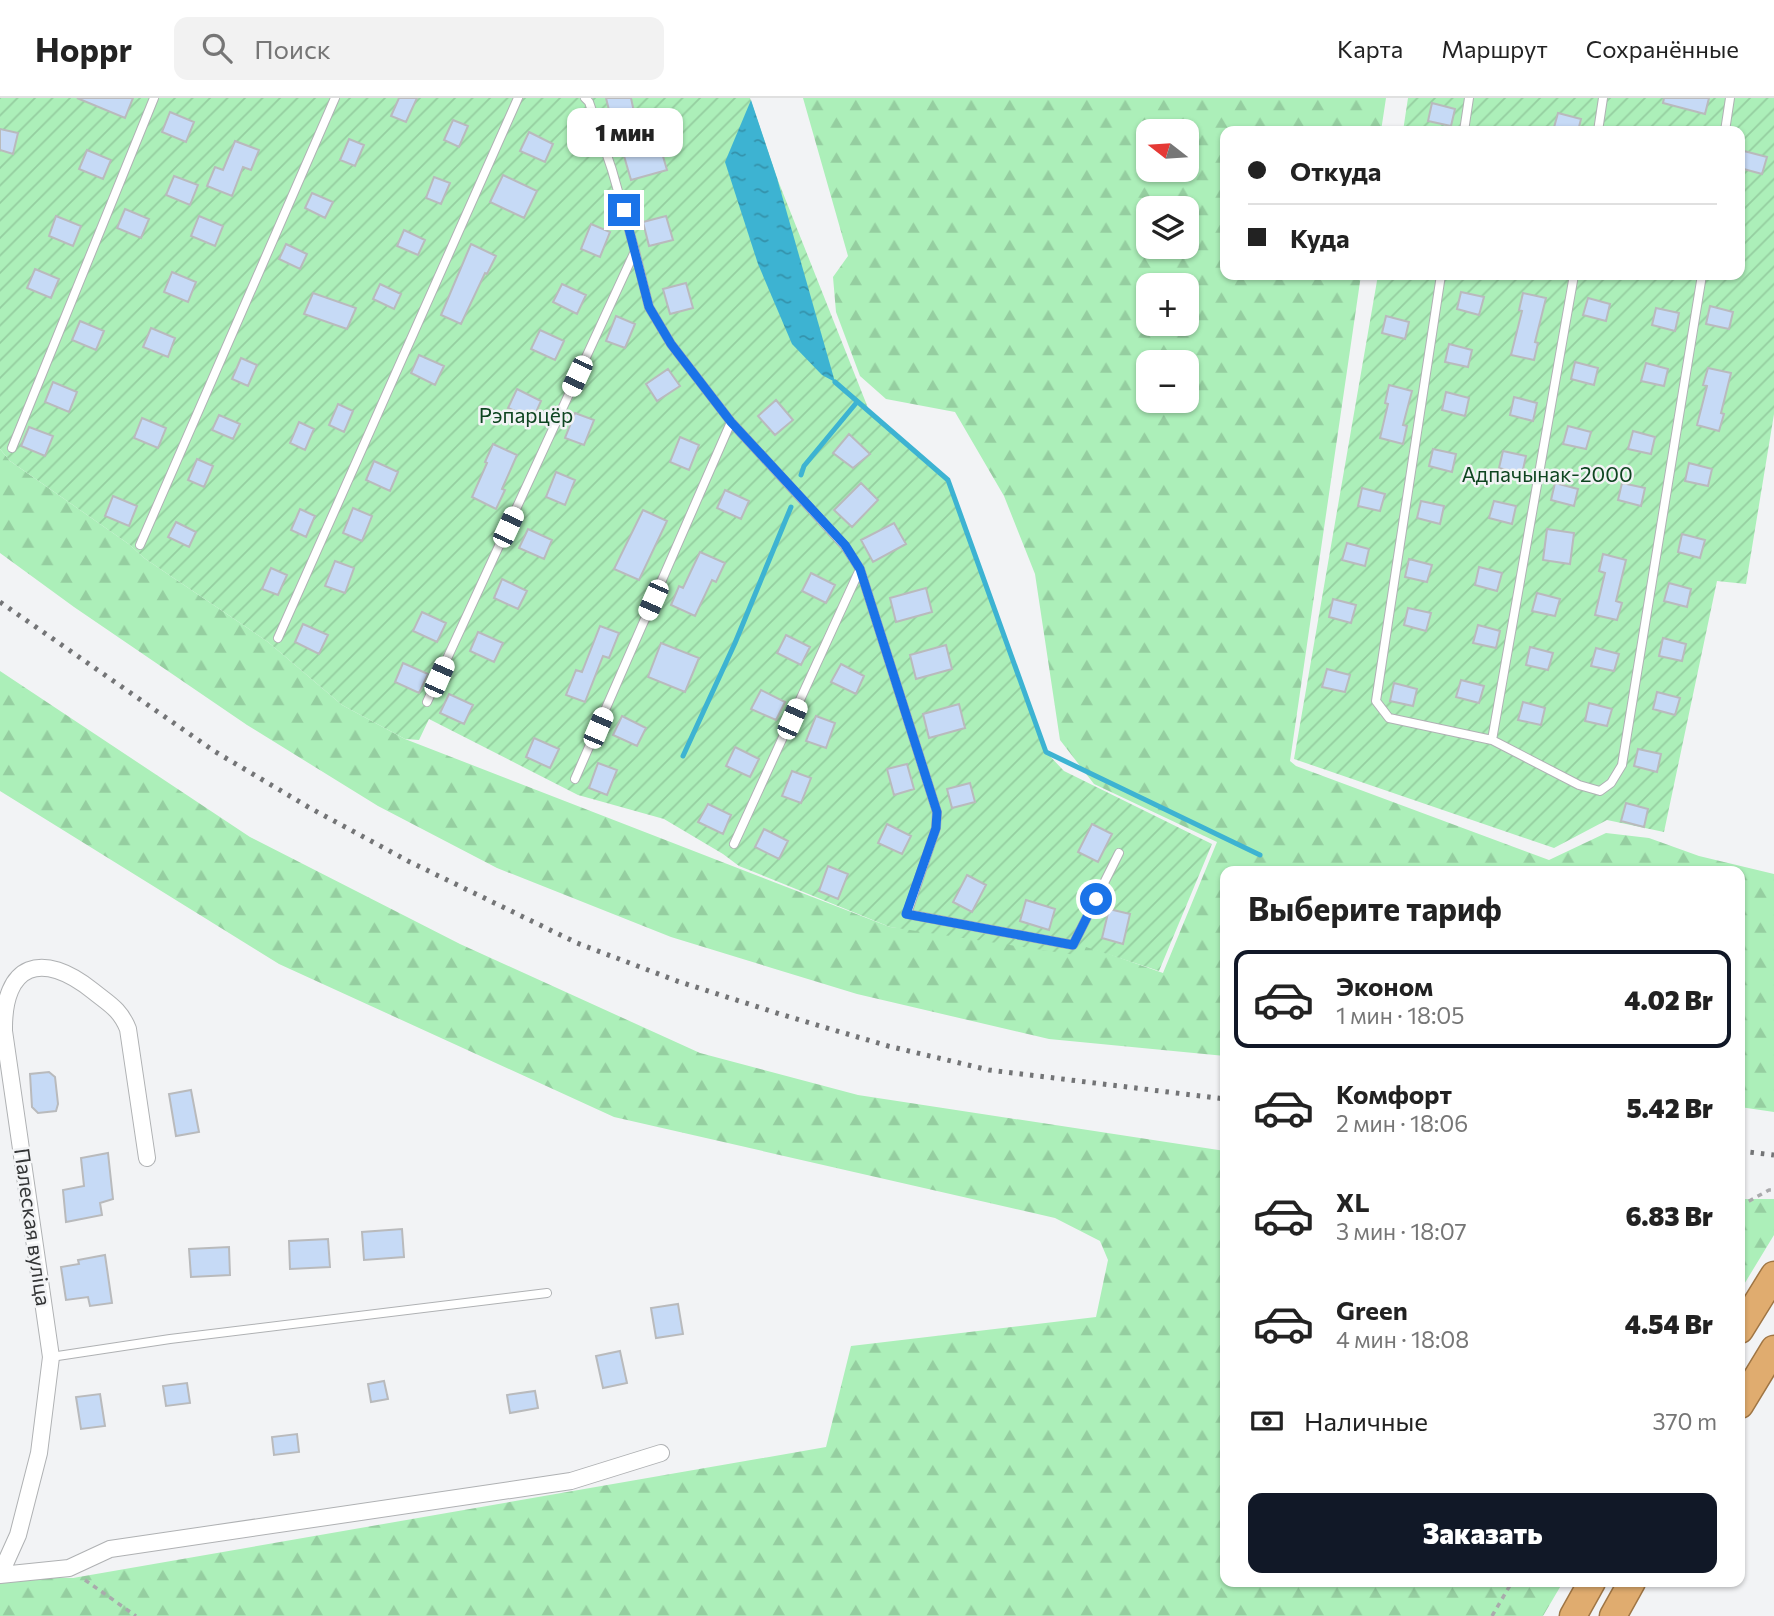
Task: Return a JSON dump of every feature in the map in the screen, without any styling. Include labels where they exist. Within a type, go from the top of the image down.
[{"type":"highway","points":[[1745,1322],[1774,1275]]},
{"type":"highway","points":[[1745,1397],[1774,1349]]},
{"type":"highway","points":[[1573,1616],[1589,1587]]},
{"type":"highway","points":[[1613,1616],[1629,1587]]},
{"type":"street","name":"Палеская вуліца","points":[[0,1575],[18,1535],[39,1453],[51,1357],[4,1031],[4,1011],[11,990],[22,974],[40,967],[59,969],[79,980],[122,1014],[128,1030],[147,1158]]},
{"type":"street","points":[[0,1575],[69,1568],[110,1549],[572,1480],[661,1453]]},
{"type":"lane","points":[[12,448],[154,98]]},
{"type":"lane","points":[[140,545],[335,98]]},
{"type":"lane","points":[[278,638],[518,98]]},
{"type":"lane","points":[[585,98],[589,102],[612,170],[649,307],[671,344],[731,422],[845,545],[860,569],[937,812],[936,828],[906,914],[1073,945],[1119,853]]},
{"type":"lane","points":[[1465,126],[1469,98]]},
{"type":"lane","points":[[1599,126],[1603,98]]},
{"type":"lane","points":[[1726,126],[1730,98]]},
{"type":"lane","points":[[427,702],[635,251]]},
{"type":"lane","points":[[1440,280],[1376,701],[1389,718],[1492,740],[1579,785],[1600,790],[1611,783],[1622,765],[1701,280]]},
{"type":"lane","points":[[1492,740],[1573,280]]},
{"type":"lane","points":[[575,779],[731,422]]},
{"type":"lane","points":[[734,844],[860,569]]},
{"type":"lane","points":[[51,1357],[547,1293]]},
{"type":"path","points":[[1745,1203],[1774,1190]]},
{"type":"path","points":[[69,1568],[136,1616]]},
{"type":"path","points":[[1492,1616],[1509,1587]]},
{"type":"green space","name":"Рэпарцёр","points":[[0,98],[750,98],[777,178],[870,413],[948,480],[1046,752],[1064,771],[1212,844],[1159,971],[1086,947],[1082,956],[890,927],[739,866],[664,819],[578,795],[429,719],[419,740],[405,739],[342,705],[268,642],[144,558],[130,545],[10,461],[0,449]]},
{"type":"green space","points":[[803,98],[1386,98],[1382,126],[1220,126],[1220,280],[1360,280],[1290,761],[1296,766],[1549,860],[1606,833],[1649,838],[1699,856],[1741,866],[1220,866],[1220,1056],[1049,1039],[857,994],[671,937],[497,868],[378,806],[247,725],[0,553],[0,449],[10,461],[130,545],[144,558],[268,642],[342,705],[405,739],[890,927],[1086,946],[1163,973],[1217,842],[1094,784],[1060,740],[1035,574],[1004,496],[955,412],[886,399],[860,376],[836,312],[833,277],[848,256]]},
{"type":"green space","name":"Адпачынак-2000","points":[[1408,98],[1774,98],[1774,414],[1746,584],[1717,581],[1664,832],[1607,820],[1554,848],[1294,759],[1377,280],[1745,280],[1745,126],[1404,126]]},
{"type":"green space","points":[[0,671],[250,837],[460,944],[700,1053],[858,1095],[1220,1150],[1220,1587],[1560,1587],[1543,1616],[0,1616],[0,1575],[73,1578],[826,1447],[851,1346],[1096,1317],[1108,1260],[1100,1241],[1055,1218],[614,1117],[279,964],[0,791]]},
{"type":"green space","points":[[1745,867],[1774,874],[1774,1112],[1745,1108]]},
{"type":"green space","points":[[1745,1199],[1774,1199],[1774,1235],[1745,1283]]},
{"type":"water","points":[[751,100],[777,178],[835,382],[822,375],[792,344],[758,264],[725,162]]},
{"type":"building","points":[[77,98],[133,98],[125,118]]},
{"type":"building","points":[[399,98],[417,98],[406,122],[391,116]]},
{"type":"building","points":[[606,98],[631,98],[634,112],[611,118]]},
{"type":"building","points":[[1664,98],[1709,98],[1705,114],[1663,103]]},
{"type":"building","points":[[1432,103],[1455,109],[1451,126],[1428,121]]},
{"type":"building","points":[[170,112],[194,122],[186,142],[162,132]]},
{"type":"building","points":[[1558,113],[1581,119],[1579,126],[1554,126]]},
{"type":"building","points":[[453,120],[468,126],[459,147],[444,140]]},
{"type":"building","points":[[0,129],[18,133],[13,154],[0,150]]},
{"type":"building","points":[[529,132],[553,144],[545,162],[520,151]]},
{"type":"building","points":[[349,139],[364,145],[355,166],[340,160]]},
{"type":"building","points":[[235,141],[259,150],[251,170],[243,167],[232,196],[207,186],[215,167],[223,170]]},
{"type":"building","points":[[660,146],[667,170],[631,180],[624,156]]},
{"type":"building","points":[[87,150],[111,160],[103,179],[79,169]]},
{"type":"building","points":[[1745,151],[1767,157],[1762,174],[1745,169]]},
{"type":"building","points":[[503,175],[537,191],[524,218],[490,202]]},
{"type":"building","points":[[174,176],[198,185],[190,205],[166,195]]},
{"type":"building","points":[[434,177],[450,183],[441,204],[426,198]]},
{"type":"building","points":[[312,193],[333,202],[325,218],[305,208]]},
{"type":"building","points":[[125,209],[149,219],[141,238],[117,228]]},
{"type":"building","points":[[56,216],[81,226],[73,246],[49,236]]},
{"type":"building","points":[[199,216],[223,226],[215,246],[191,236]]},
{"type":"building","points":[[666,216],[673,240],[649,246],[643,222]]},
{"type":"building","points":[[591,224],[610,232],[600,257],[581,249]]},
{"type":"building","points":[[404,230],[425,240],[418,255],[397,246]]},
{"type":"building","points":[[286,244],[307,254],[300,269],[279,259]]},
{"type":"building","points":[[471,244],[496,256],[461,324],[441,315]]},
{"type":"building","points":[[35,269],[59,279],[51,298],[27,288]]},
{"type":"building","points":[[172,272],[196,282],[188,302],[164,292]]},
{"type":"building","points":[[686,283],[693,308],[670,314],[663,289]]},
{"type":"building","points":[[380,284],[401,294],[394,309],[373,299]]},
{"type":"building","points":[[562,284],[586,295],[577,314],[553,302]]},
{"type":"building","points":[[1461,292],[1484,297],[1479,315],[1457,309]]},
{"type":"building","points":[[313,293],[356,308],[347,329],[304,314]]},
{"type":"building","points":[[1523,293],[1546,298],[1535,342],[1538,343],[1534,360],[1511,355],[1522,311],[1519,310]]},
{"type":"building","points":[[1588,298],[1610,304],[1606,321],[1583,315]]},
{"type":"building","points":[[1710,306],[1733,312],[1729,329],[1706,324]]},
{"type":"building","points":[[1656,308],[1679,313],[1675,331],[1652,325]]},
{"type":"building","points":[[616,316],[635,324],[625,348],[606,341]]},
{"type":"building","points":[[1386,316],[1409,322],[1405,339],[1382,333]]},
{"type":"building","points":[[80,321],[104,331],[96,350],[72,340]]},
{"type":"building","points":[[151,328],[175,338],[168,357],[143,347]]},
{"type":"building","points":[[540,330],[564,341],[555,360],[531,349]]},
{"type":"building","points":[[1449,344],[1472,350],[1468,367],[1445,362]]},
{"type":"building","points":[[419,355],[444,366],[435,385],[411,373]]},
{"type":"building","points":[[241,358],[257,365],[248,386],[232,379]]},
{"type":"building","points":[[1575,362],[1598,368],[1594,385],[1571,379]]},
{"type":"building","points":[[1646,363],[1668,369],[1664,386],[1641,381]]},
{"type":"building","points":[[1708,368],[1731,373],[1719,431],[1697,425],[1707,386],[1703,385]]},
{"type":"building","points":[[668,369],[680,386],[657,401],[646,384]]},
{"type":"building","points":[[53,382],[77,392],[69,412],[45,402]]},
{"type":"building","points":[[1389,385],[1412,391],[1403,425],[1407,426],[1403,444],[1380,438],[1388,404],[1385,403]]},
{"type":"building","points":[[517,389],[541,401],[533,419],[508,408]]},
{"type":"building","points":[[1446,392],[1469,398],[1465,416],[1442,410]]},
{"type":"building","points":[[1514,397],[1537,403],[1533,421],[1510,415]]},
{"type":"building","points":[[776,400],[793,420],[775,435],[758,416]]},
{"type":"building","points":[[338,404],[353,411],[344,432],[329,425]]},
{"type":"building","points":[[575,413],[594,420],[584,445],[565,438]]},
{"type":"building","points":[[219,415],[240,424],[233,439],[212,430]]},
{"type":"building","points":[[142,418],[166,428],[158,448],[134,438]]},
{"type":"building","points":[[299,422],[314,429],[305,450],[290,443]]},
{"type":"building","points":[[1568,426],[1591,432],[1586,449],[1563,444]]},
{"type":"building","points":[[29,427],[53,436],[45,456],[21,446]]},
{"type":"building","points":[[1633,431],[1655,437],[1651,454],[1628,449]]},
{"type":"building","points":[[849,434],[870,454],[853,468],[833,453]]},
{"type":"building","points":[[680,437],[699,445],[689,470],[670,462]]},
{"type":"building","points":[[493,444],[517,455],[496,509],[472,497]]},
{"type":"building","points":[[1433,449],[1456,454],[1452,472],[1429,466]]},
{"type":"building","points":[[1503,451],[1526,456],[1522,474],[1499,468]]},
{"type":"building","points":[[197,459],[213,466],[204,487],[188,480]]},
{"type":"building","points":[[374,461],[398,472],[390,491],[366,480]]},
{"type":"building","points":[[1689,463],[1712,469],[1708,486],[1685,481]]},
{"type":"building","points":[[556,472],[575,480],[565,505],[546,497]]},
{"type":"building","points":[[861,483],[878,500],[852,527],[834,510]]},
{"type":"building","points":[[1555,483],[1578,489],[1574,506],[1551,500]]},
{"type":"building","points":[[1622,483],[1645,488],[1641,506],[1618,500]]},
{"type":"building","points":[[1362,488],[1385,494],[1380,511],[1358,506]]},
{"type":"building","points":[[725,490],[749,501],[741,519],[717,508]]},
{"type":"building","points":[[113,496],[137,506],[129,526],[105,516]]},
{"type":"building","points":[[1421,501],[1444,506],[1440,524],[1417,518]]},
{"type":"building","points":[[1494,501],[1516,506],[1512,524],[1489,518]]},
{"type":"building","points":[[353,508],[372,516],[362,541],[343,533]]},
{"type":"building","points":[[300,509],[315,516],[306,537],[291,530]]},
{"type":"building","points":[[643,510],[667,521],[639,580],[614,569]]},
{"type":"building","points":[[176,522],[196,532],[189,547],[168,537]]},
{"type":"building","points":[[894,523],[906,544],[873,562],[861,540]]},
{"type":"building","points":[[528,529],[552,540],[544,559],[519,548]]},
{"type":"building","points":[[1547,529],[1574,533],[1570,564],[1543,560]]},
{"type":"building","points":[[1682,534],[1705,540],[1700,558],[1678,552]]},
{"type":"building","points":[[1347,543],[1369,549],[1365,566],[1342,560]]},
{"type":"building","points":[[700,552],[725,563],[716,582],[712,580],[695,616],[671,605],[679,586],[683,588]]},
{"type":"building","points":[[1603,554],[1626,560],[1616,601],[1622,603],[1617,620],[1595,615],[1605,573],[1599,571]]},
{"type":"building","points":[[1409,559],[1432,565],[1427,582],[1405,577]]},
{"type":"building","points":[[335,561],[354,568],[345,593],[325,586]]},
{"type":"building","points":[[1479,567],[1502,573],[1497,591],[1475,585]]},
{"type":"building","points":[[271,568],[287,575],[278,595],[262,589]]},
{"type":"building","points":[[811,573],[835,585],[826,603],[802,591]]},
{"type":"building","points":[[502,579],[527,591],[518,609],[494,598]]},
{"type":"building","points":[[1669,583],[1691,589],[1687,607],[1664,601]]},
{"type":"building","points":[[926,588],[932,612],[896,622],[890,598]]},
{"type":"building","points":[[1537,593],[1560,599],[1555,616],[1532,611]]},
{"type":"building","points":[[1333,599],[1356,605],[1351,623],[1329,617]]},
{"type":"building","points":[[1408,608],[1431,613],[1426,631],[1404,625]]},
{"type":"building","points":[[422,612],[446,623],[437,642],[413,631]]},
{"type":"building","points":[[303,624],[328,635],[319,654],[295,642]]},
{"type":"building","points":[[1478,625],[1500,631],[1496,648],[1473,643]]},
{"type":"building","points":[[600,626],[619,633],[609,658],[603,656],[585,702],[566,695],[576,670],[582,672]]},
{"type":"building","points":[[478,632],[503,643],[494,662],[470,651]]},
{"type":"building","points":[[786,635],[810,647],[801,665],[777,653]]},
{"type":"building","points":[[1663,638],[1686,644],[1682,661],[1659,656]]},
{"type":"building","points":[[661,643],[699,658],[685,692],[648,677]]},
{"type":"building","points":[[946,645],[952,669],[916,679],[910,655]]},
{"type":"building","points":[[1530,647],[1553,653],[1548,670],[1526,665]]},
{"type":"building","points":[[1596,648],[1619,654],[1614,671],[1591,666]]},
{"type":"building","points":[[403,663],[428,674],[419,693],[395,682]]},
{"type":"building","points":[[841,664],[864,676],[856,694],[831,682]]},
{"type":"building","points":[[1327,669],[1350,675],[1345,692],[1322,687]]},
{"type":"building","points":[[1461,680],[1484,686],[1479,703],[1456,697]]},
{"type":"building","points":[[1394,683],[1417,689],[1413,706],[1390,701]]},
{"type":"building","points":[[761,690],[785,702],[776,720],[751,709]]},
{"type":"building","points":[[1657,692],[1680,698],[1675,715],[1653,709]]},
{"type":"building","points":[[449,694],[473,705],[464,724],[440,713]]},
{"type":"building","points":[[1523,702],[1545,708],[1541,725],[1518,720]]},
{"type":"building","points":[[1589,703],[1612,709],[1607,726],[1585,721]]},
{"type":"building","points":[[959,704],[965,728],[929,738],[923,714]]},
{"type":"building","points":[[622,716],[646,728],[637,746],[613,735]]},
{"type":"building","points":[[816,716],[835,723],[826,748],[806,741]]},
{"type":"building","points":[[534,738],[559,749],[550,768],[526,757]]},
{"type":"building","points":[[735,747],[759,759],[750,777],[726,766]]},
{"type":"building","points":[[1638,749],[1661,754],[1657,772],[1634,766]]},
{"type":"building","points":[[598,763],[617,770],[607,795],[589,788]]},
{"type":"building","points":[[907,764],[914,789],[894,795],[887,769]]},
{"type":"building","points":[[792,771],[811,778],[801,803],[782,796]]},
{"type":"building","points":[[970,783],[975,802],[952,808],[947,789]]},
{"type":"building","points":[[1626,803],[1648,809],[1644,827],[1621,821]]},
{"type":"building","points":[[708,804],[731,815],[723,834],[698,822]]},
{"type":"building","points":[[887,824],[911,836],[902,854],[878,843]]},
{"type":"building","points":[[1092,824],[1112,834],[1098,862],[1078,852]]},
{"type":"building","points":[[764,829],[788,841],[779,859],[755,847]]},
{"type":"building","points":[[828,866],[848,874],[838,899],[819,891]]},
{"type":"building","points":[[967,875],[986,885],[972,912],[953,902]]},
{"type":"building","points":[[1026,900],[1055,909],[1049,930],[1020,921]]},
{"type":"building","points":[[1109,909],[1130,914],[1123,944],[1102,938]]},
{"type":"building","points":[[49,1072],[55,1077],[58,1104],[56,1111],[38,1113],[32,1107],[30,1074]]},
{"type":"building","points":[[191,1090],[199,1132],[176,1136],[169,1094]]},
{"type":"building","points":[[108,1153],[113,1199],[100,1203],[102,1215],[66,1222],[63,1190],[84,1186],[81,1158]]},
{"type":"building","points":[[402,1229],[404,1257],[364,1260],[362,1232]]},
{"type":"building","points":[[328,1239],[330,1267],[290,1269],[289,1241]]},
{"type":"building","points":[[229,1247],[230,1275],[191,1277],[189,1249]]},
{"type":"building","points":[[105,1255],[112,1303],[90,1306],[88,1297],[66,1300],[61,1267],[79,1264],[78,1260]]},
{"type":"building","points":[[678,1304],[683,1334],[656,1338],[651,1308]]},
{"type":"building","points":[[620,1351],[627,1383],[603,1388],[596,1356]]},
{"type":"building","points":[[384,1381],[388,1399],[371,1402],[368,1384]]},
{"type":"building","points":[[187,1383],[190,1403],[166,1406],[163,1386]]},
{"type":"building","points":[[535,1391],[538,1408],[510,1413],[507,1395]]},
{"type":"building","points":[[100,1394],[105,1426],[81,1429],[76,1397]]},
{"type":"building","points":[[297,1434],[299,1452],[274,1455],[272,1437]]},
{"type":"waterway","points":[[835,382],[948,480],[1046,752],[1260,855]]},
{"type":"waterway","points":[[801,475],[804,466],[857,402]]},
{"type":"waterway","points":[[683,756],[735,643],[791,507]]},
{"type":"railway","points":[[0,602],[214,751],[310,808],[408,861],[577,943],[677,981],[888,1046],[989,1070],[1220,1098]]},
{"type":"railway","points":[[1745,1152],[1774,1155]]},
{"type":"route","points":[[624,210],[649,307],[671,344],[731,422],[845,545],[860,569],[937,812],[936,828],[906,914],[1073,945],[1096,899]]}]
